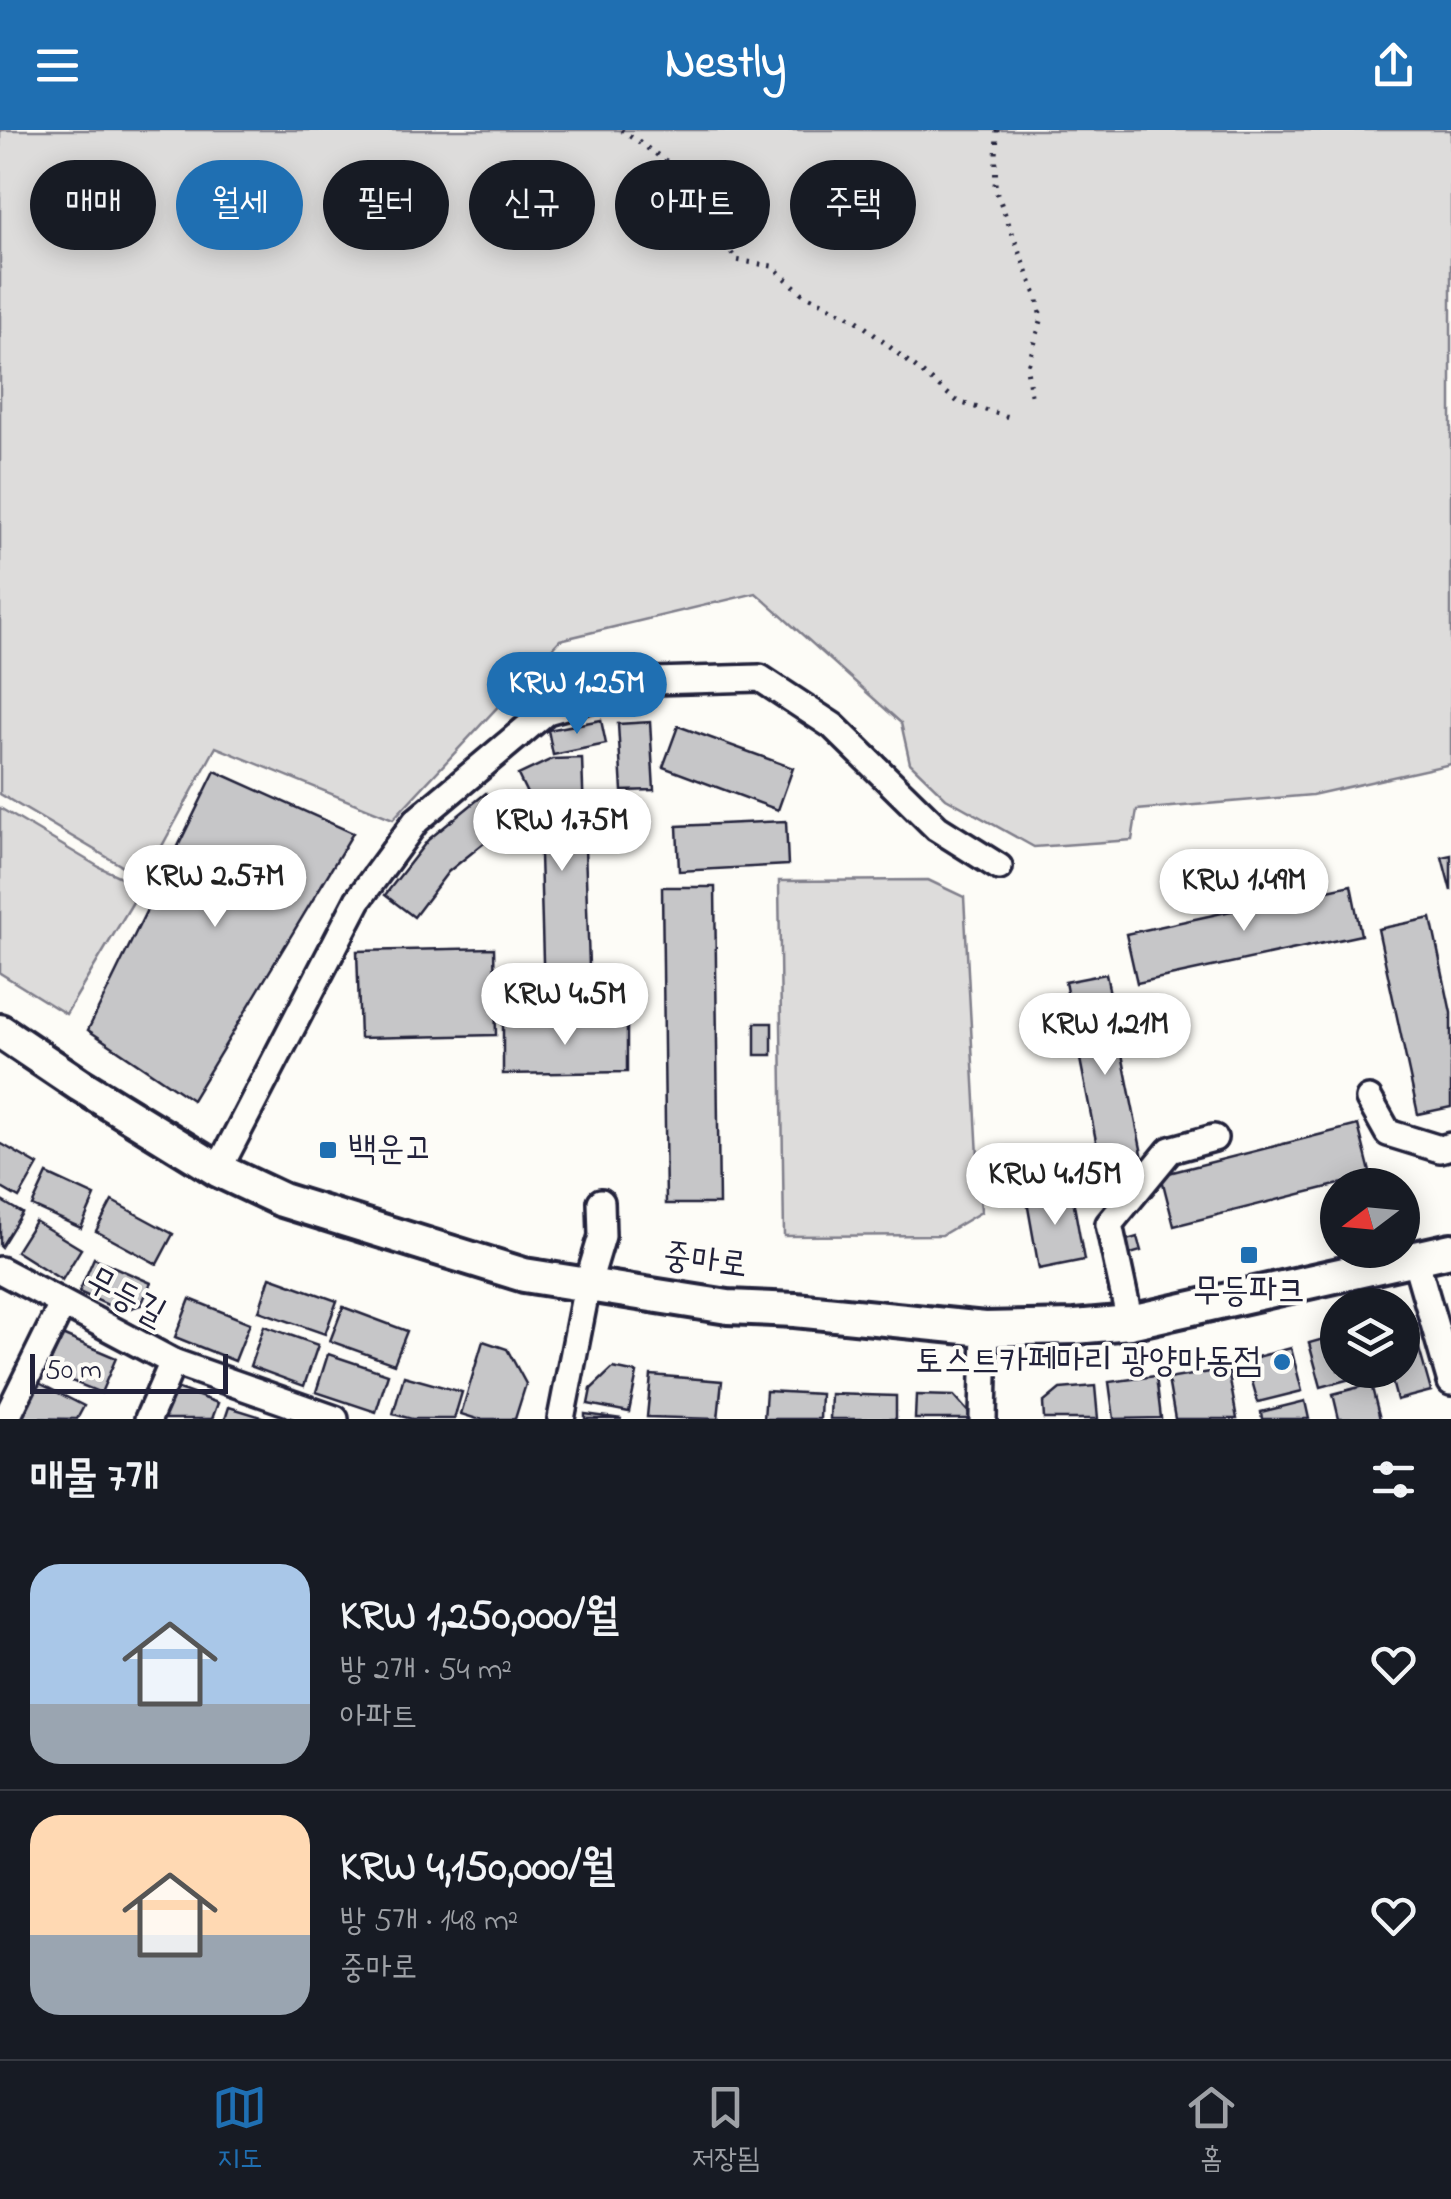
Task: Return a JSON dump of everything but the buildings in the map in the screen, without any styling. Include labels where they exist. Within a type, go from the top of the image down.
[{"type":"main road","name":"중마로","points":[[0,1031],[218,1170],[282,1200],[524,1275],[587,1286],[728,1307],[986,1330],[1130,1322],[1370,1268]]},
{"type":"main road","name":"중마로","points":[[1420,1257],[1451,1250]]},
{"type":"street","points":[[218,1170],[358,900],[416,821],[547,710],[653,681],[760,678],[834,726],[937,828],[998,867]]},
{"type":"street","points":[[1369,1098],[1388,1133],[1440,1149],[1451,1146]]},
{"type":"street","points":[[1130,1322],[1109,1224],[1170,1150],[1214,1138]]},
{"type":"street","points":[[562,1419],[587,1286],[602,1236],[601,1202]]},
{"type":"street","points":[[1418,1268],[1451,1382]]},
{"type":"street","name":"무등길","points":[[0,1270],[173,1362],[335,1419]]},
{"type":"street","points":[[6,1419],[62,1305]]},
{"type":"street","points":[[983,1419],[986,1330]]},
{"type":"street","points":[[148,1419],[173,1362]]},
{"type":"path","points":[[621,130],[672,166],[736,260],[772,266],[802,293],[855,319],[958,402],[1012,418]]},
{"type":"path","points":[[997,130],[994,188],[1040,310],[1041,320],[1027,369],[1030,395]]},
{"type":"shaded area","points":[[0,130],[1451,130],[1451,764],[1312,795],[1137,810],[1132,840],[1034,847],[946,798],[910,763],[901,723],[756,593],[560,640],[393,819],[216,747],[144,879],[0,794]]},
{"type":"shaded area","points":[[0,808],[99,867],[142,887],[66,1014],[0,973]]},
{"type":"shaded area","points":[[928,880],[964,897],[981,1212],[942,1235],[784,1236],[779,881]]},
{"type":"place","name":"백운고","points":[[328,1150]]},
{"type":"place","name":"무등파크","points":[[1249,1255]]},
{"type":"place","name":"토스트카페마리 광양마동점","points":[[1282,1362]]}]
